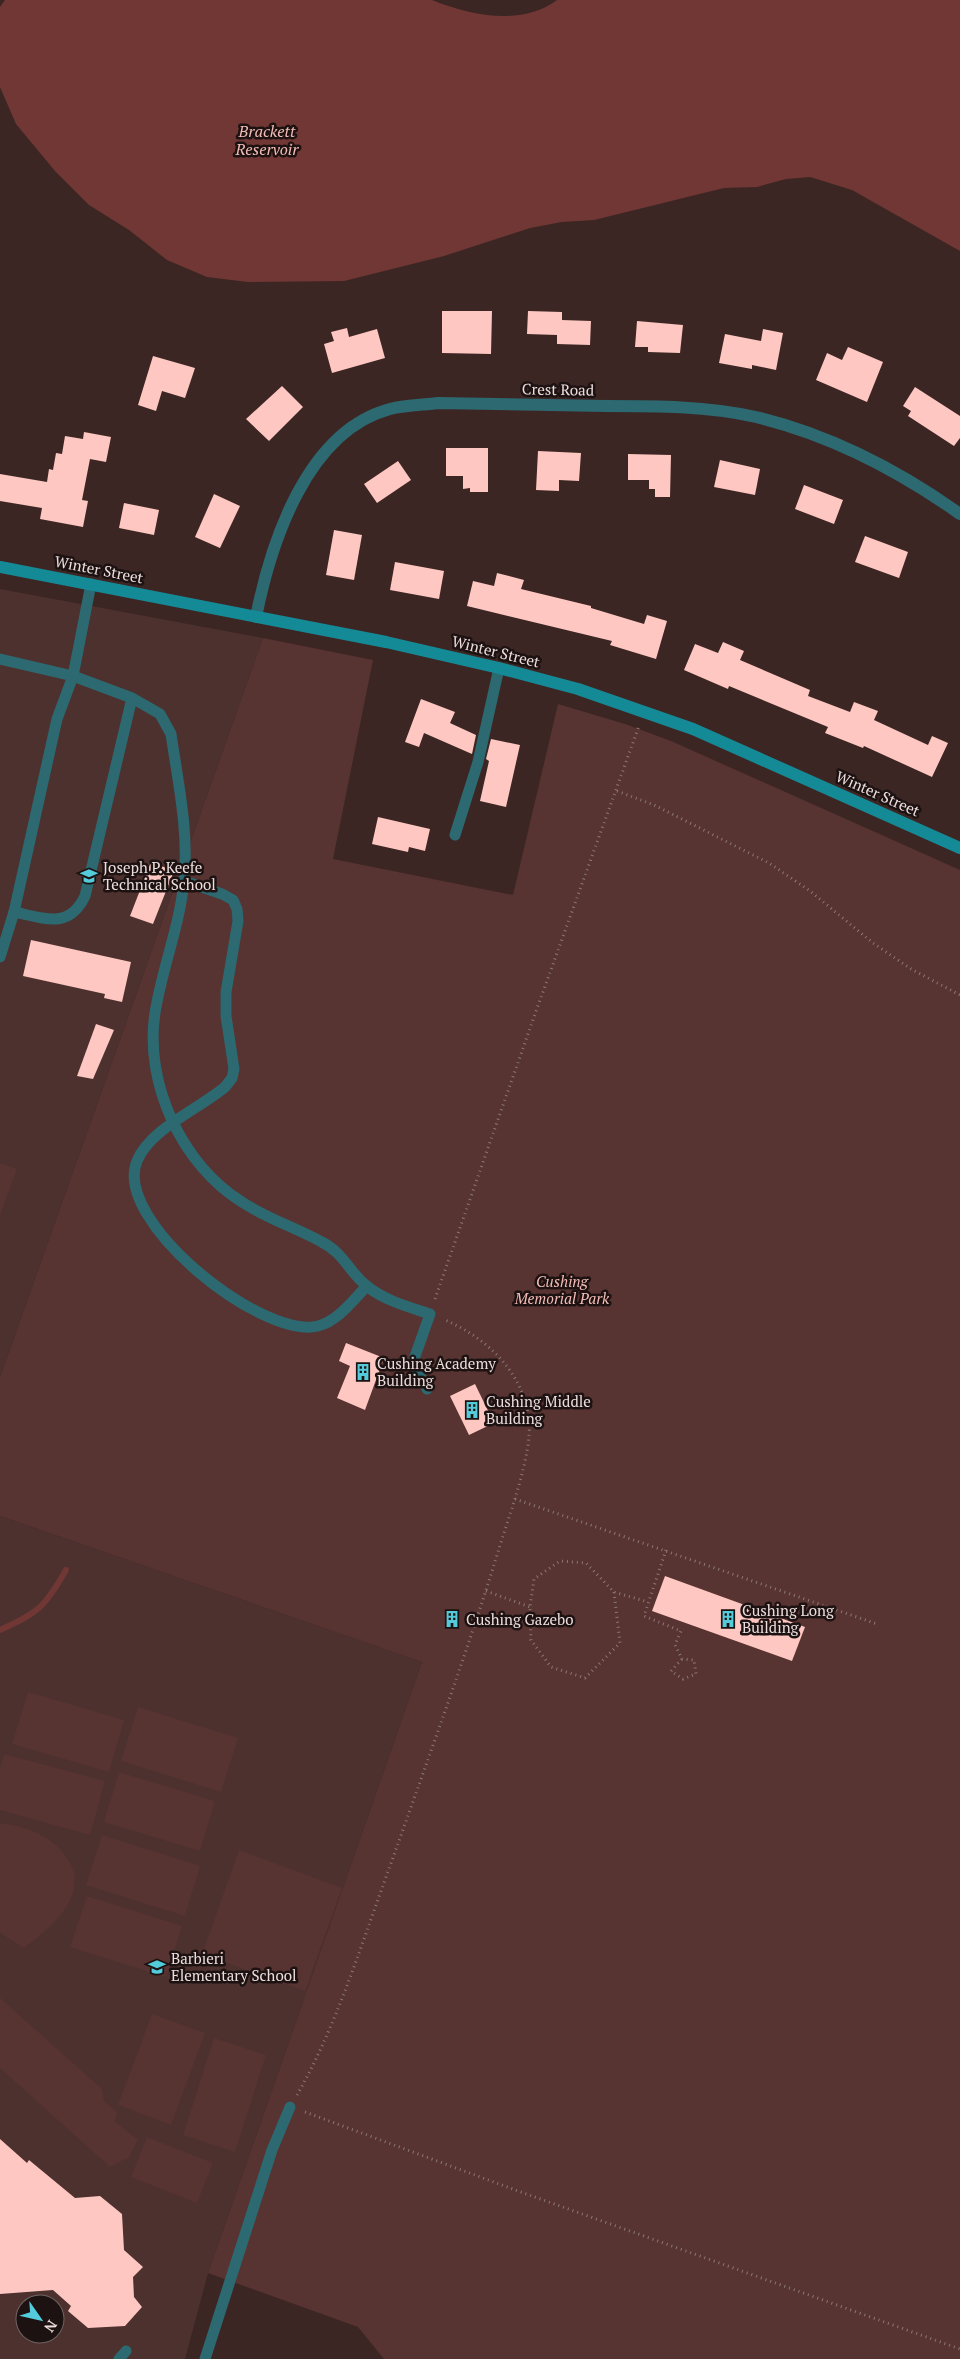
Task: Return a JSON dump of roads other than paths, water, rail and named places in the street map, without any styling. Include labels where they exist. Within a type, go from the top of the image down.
[{"type":"main road","name":"Winter Street","points":[[0,567],[386,642],[499,668],[578,689],[644,710],[742,750],[960,848]]},
{"type":"street","name":"Crest Road","points":[[256,617],[265,579],[282,530],[305,480],[318,461],[332,444],[371,416],[390,409],[412,405],[439,403],[674,407],[756,417],[819,437],[882,464],[960,514]]},
{"type":"lane","points":[[0,956],[14,912],[57,719],[73,676],[91,584]]},
{"type":"lane","points":[[0,660],[73,676],[132,698],[160,714],[171,734],[184,834],[184,881],[174,935],[157,998],[153,1036],[158,1080],[174,1124],[187,1146],[219,1185],[240,1201],[260,1213],[334,1249],[366,1286],[388,1299],[430,1314],[413,1362],[427,1389]]},
{"type":"lane","points":[[455,835],[478,762],[499,668]]},
{"type":"lane","points":[[14,912],[50,919],[62,919],[72,915],[80,907],[85,896],[132,698]]},
{"type":"lane","points":[[184,881],[222,894],[232,900],[237,909],[238,921],[226,992],[227,1030],[234,1069],[232,1078],[225,1087],[149,1142],[141,1152],[134,1173],[134,1185],[150,1219],[179,1256],[196,1272],[233,1298],[262,1313],[303,1328],[317,1327],[329,1322],[341,1313],[366,1286]]},
{"type":"lane","points":[[205,2359],[272,2150],[290,2107]]},
{"type":"water","name":"Brackett Reservoir","points":[[5,0],[432,0],[478,14],[511,16],[527,14],[557,0],[960,0],[960,251],[852,190],[810,177],[786,179],[757,187],[724,188],[594,220],[562,222],[530,228],[444,256],[344,281],[248,282],[207,277],[167,260],[129,230],[89,205],[55,171],[16,124],[0,87],[0,7]]},
{"type":"waterway","points":[[0,1630],[23,1619],[39,1608],[52,1593],[66,1570]]},
{"type":"place","name":"Joseph P. Keefe Technical School","points":[[89,876]]},
{"type":"place","name":"Cushing Academy Building","points":[[363,1372]]},
{"type":"place","name":"Cushing Middle Building","points":[[472,1410]]},
{"type":"place","name":"Cushing Gazebo","points":[[452,1619]]},
{"type":"place","name":"Cushing Long Building","points":[[728,1619]]},
{"type":"place","name":"Barbieri Elementary School","points":[[157,1967]]},
{"type":"park label","name":"Cushing Memorial Park","points":[[562,1290]]}]
